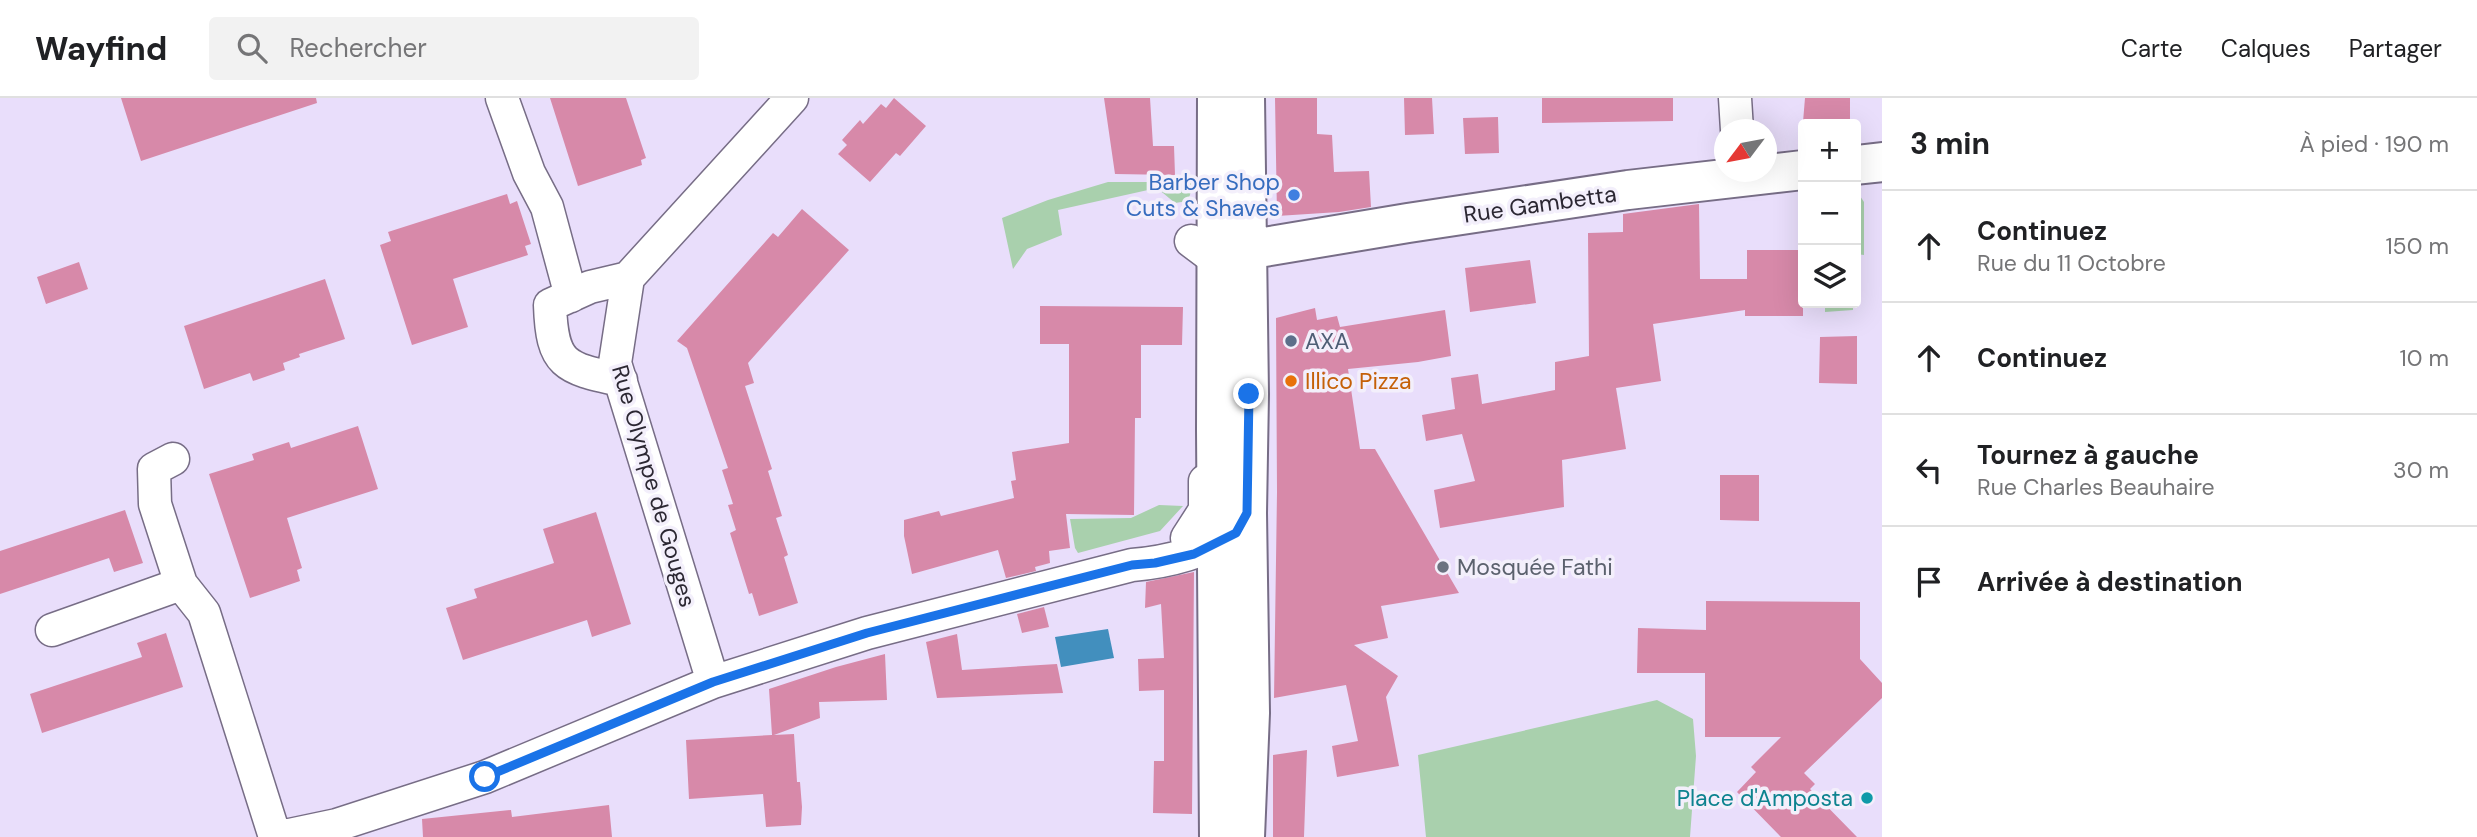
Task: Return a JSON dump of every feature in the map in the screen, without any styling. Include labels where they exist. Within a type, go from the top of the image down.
[{"type":"main road","points":[[1217,98],[1232,234]]},
{"type":"main road","points":[[1227,98],[1229,228],[1232,234]]},
{"type":"main road","points":[[1219,837],[1216,430],[1232,349],[1232,234],[1245,98]]},
{"type":"main road","points":[[1861,164],[1882,162]]},
{"type":"main road","name":"Rue Gambetta","points":[[1777,172],[1798,170]]},
{"type":"main road","name":"Rue Gambetta","points":[[1232,234],[1714,178]]},
{"type":"main road","points":[[1232,349],[1249,394],[1217,550],[1249,717],[1245,837]]},
{"type":"street","points":[[502,98],[529,173],[547,208],[571,296]]},
{"type":"street","points":[[621,380],[588,373],[564,363],[551,337],[550,305],[590,287],[628,278],[792,98]]},
{"type":"street","points":[[1735,98],[1736,119]]},
{"type":"street","name":"Rue Olympe de Gouges","points":[[628,278],[615,363],[713,682]]},
{"type":"street","points":[[173,459],[154,469],[155,504],[181,584],[204,613],[278,837],[337,825],[485,777],[713,682],[867,633],[1132,565],[1217,550]]},
{"type":"street","points":[[52,630],[181,584]]},
{"type":"green space","points":[[1108,182],[1194,182],[1188,201],[1175,203],[1157,188],[1058,210],[1062,235],[1027,249],[1013,269],[1002,218],[1048,200]]},
{"type":"green space","points":[[1861,198],[1864,202],[1864,255],[1861,255]]},
{"type":"green space","points":[[1825,308],[1853,308],[1853,310],[1825,312]]},
{"type":"green space","points":[[1159,505],[1183,506],[1160,531],[1078,553],[1075,548],[1070,519],[1131,518]]},
{"type":"green space","points":[[1657,700],[1693,719],[1696,756],[1690,837],[1426,837],[1418,755]]},
{"type":"water","points":[[1108,629],[1114,658],[1061,667],[1055,637]]},
{"type":"building","points":[[121,98],[316,98],[317,103],[141,161]]},
{"type":"building","points":[[550,98],[626,98],[646,158],[641,160],[642,165],[578,186]]},
{"type":"building","points":[[894,98],[926,126],[900,156],[896,153],[870,182],[838,154],[847,145],[842,140],[860,120],[863,124],[881,104],[886,108]]},
{"type":"building","points":[[1104,98],[1150,98],[1153,146],[1174,146],[1175,175],[1115,174]]},
{"type":"building","points":[[1275,98],[1317,98],[1317,134],[1332,135],[1334,172],[1369,171],[1371,207],[1277,216]]},
{"type":"building","points":[[1404,98],[1432,98],[1434,134],[1405,135]]},
{"type":"building","points":[[1542,98],[1673,98],[1673,121],[1542,123]]},
{"type":"building","points":[[1805,98],[1850,98],[1850,119],[1803,119]]},
{"type":"building","points":[[1498,117],[1499,153],[1465,154],[1463,118]]},
{"type":"building","points":[[507,194],[510,204],[517,201],[531,244],[525,246],[528,255],[453,279],[468,327],[412,345],[380,245],[391,241],[388,232]]},
{"type":"building","points":[[1699,204],[1700,279],[1747,279],[1747,250],[1798,250],[1798,308],[1803,308],[1803,316],[1745,316],[1745,310],[1653,324],[1661,381],[1616,388],[1626,449],[1562,460],[1564,507],[1440,528],[1434,490],[1475,481],[1462,434],[1426,441],[1422,415],[1455,409],[1451,378],[1478,374],[1482,404],[1555,390],[1555,362],[1589,356],[1588,233],[1623,232],[1623,214]]},
{"type":"building","points":[[802,209],[849,250],[748,363],[754,383],[745,386],[772,469],[768,471],[782,516],[776,518],[788,555],[784,557],[798,603],[759,616],[752,593],[749,594],[730,533],[736,530],[728,505],[733,504],[722,470],[728,468],[687,348],[677,341],[773,233],[778,237]]},
{"type":"building","points":[[1530,260],[1536,303],[1470,312],[1465,268]]},
{"type":"building","points":[[79,262],[88,289],[46,304],[37,277]]},
{"type":"building","points":[[325,279],[345,339],[299,354],[300,357],[283,363],[285,370],[253,381],[250,373],[204,389],[184,326]]},
{"type":"building","points":[[1040,306],[1183,307],[1182,345],[1141,345],[1141,418],[1135,418],[1134,515],[1066,514],[1070,548],[1049,551],[1050,563],[1035,567],[1036,571],[1006,578],[998,550],[912,574],[904,536],[904,520],[939,511],[941,516],[1014,498],[1011,481],[1016,480],[1012,452],[1069,443],[1069,344],[1040,344]]},
{"type":"building","points":[[1315,308],[1317,320],[1337,316],[1340,327],[1445,310],[1451,356],[1348,369],[1360,449],[1375,449],[1459,593],[1381,606],[1388,638],[1354,645],[1398,676],[1386,697],[1399,766],[1337,777],[1332,746],[1358,741],[1346,685],[1274,698],[1276,318]]},
{"type":"building","points":[[1857,336],[1857,384],[1819,383],[1820,337]]},
{"type":"building","points":[[358,426],[378,489],[287,518],[302,568],[297,570],[300,581],[250,598],[209,474],[254,460],[252,454],[289,442],[291,448]]},
{"type":"building","points":[[1720,475],[1759,475],[1759,521],[1720,520]]},
{"type":"building","points":[[125,510],[143,563],[114,572],[109,558],[0,594],[0,551]]},
{"type":"building","points":[[596,512],[631,624],[592,637],[587,620],[463,660],[446,608],[477,598],[474,589],[554,563],[543,529]]},
{"type":"building","points":[[1194,572],[1192,814],[1153,813],[1154,761],[1164,761],[1164,690],[1139,691],[1138,659],[1164,658],[1161,604],[1145,608],[1146,582]]},
{"type":"building","points":[[1706,601],[1860,602],[1860,659],[1882,683],[1882,698],[1804,773],[1815,784],[1810,789],[1857,837],[1781,837],[1737,792],[1756,772],[1751,767],[1781,737],[1705,737],[1705,673],[1637,673],[1638,628],[1706,630]]},
{"type":"building","points":[[1044,607],[1049,627],[1022,633],[1017,614]]},
{"type":"building","points":[[166,633],[183,687],[42,733],[30,694],[142,657],[137,643]]},
{"type":"building","points":[[957,634],[962,670],[1057,664],[1063,693],[937,698],[926,642]]},
{"type":"building","points":[[885,654],[887,700],[819,702],[820,718],[774,735],[794,734],[797,782],[800,782],[802,807],[801,825],[766,827],[763,794],[689,799],[686,740],[772,735],[769,689]]},
{"type":"building","points":[[1307,750],[1304,837],[1273,837],[1273,755]]},
{"type":"building","points":[[609,805],[612,837],[423,837],[422,819],[511,810],[512,817]]},
{"type":"place","name":"Barber Shop Cuts & Shaves","points":[[1294,195]]},
{"type":"place","name":"AXA","points":[[1291,341]]},
{"type":"place","name":"Illico Pizza","points":[[1291,381]]},
{"type":"place","name":"Mosquée Fathi","points":[[1443,567]]},
{"type":"place","name":"Place d'Amposta","points":[[1867,798]]},
{"type":"route","points":[[485,777],[713,682],[867,633],[1132,565],[1194,554],[1236,533],[1247,513],[1249,394]]}]
